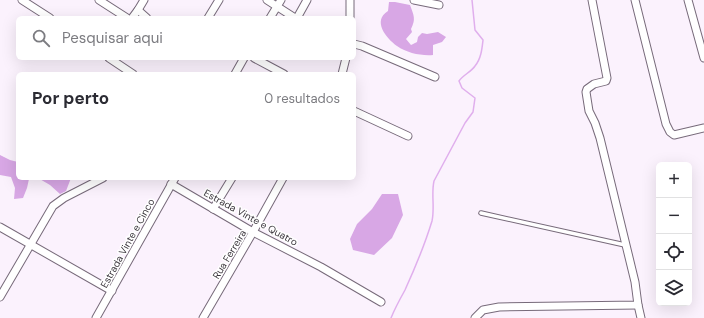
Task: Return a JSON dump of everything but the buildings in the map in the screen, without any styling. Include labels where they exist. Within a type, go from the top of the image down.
[{"type":"street","points":[[22,0],[47,16]]},
{"type":"street","points":[[99,0],[124,16]]},
{"type":"street","points":[[134,16],[144,0]]},
{"type":"street","points":[[209,16],[217,0]]},
{"type":"street","points":[[267,0],[293,16]]},
{"type":"street","points":[[271,16],[281,0]]},
{"type":"street","points":[[297,16],[308,0]]},
{"type":"street","points":[[350,0],[350,16]]},
{"type":"street","points":[[414,0],[439,5]]},
{"type":"street","points":[[592,0],[607,78],[606,81],[594,84],[587,89],[588,105],[600,138],[635,282],[641,318]]},
{"type":"street","points":[[636,0],[666,124],[670,132],[674,135],[704,128]]},
{"type":"street","points":[[688,0],[704,58]]},
{"type":"street","points":[[138,10],[145,16]]},
{"type":"street","points":[[356,44],[435,77]]},
{"type":"street","points":[[112,60],[130,72]]},
{"type":"street","points":[[236,72],[243,60]]},
{"type":"street","points":[[258,60],[280,72]]},
{"type":"street","points":[[342,72],[346,60]]},
{"type":"street","points":[[356,112],[408,136]]},
{"type":"street","points":[[0,297],[53,206],[64,198],[99,180]]},
{"type":"street","points":[[213,209],[231,180]]},
{"type":"street","name":"Rua Ferreira","points":[[203,318],[282,180]]},
{"type":"street","name":"Estrada Vinte e Quatro","points":[[173,181],[213,209],[381,302]]},
{"type":"street","name":"Estrada Vinte e Cinco","points":[[96,318],[173,181]]},
{"type":"street","points":[[0,227],[112,291]]},
{"type":"street","points":[[475,318],[483,310],[499,307],[638,305]]},
{"type":"lane","points":[[481,214],[626,245]]},
{"type":"shaded area","points":[[389,2],[410,5],[414,20],[411,29],[412,32],[406,39],[411,45],[417,42],[418,37],[422,33],[427,34],[438,32],[446,37],[442,42],[433,45],[433,55],[410,52],[397,46],[389,39],[382,29],[381,20],[383,15],[388,11]]},
{"type":"shaded area","points":[[0,155],[16,162],[16,180],[29,180],[23,198],[14,199],[15,188],[11,177],[0,175]]},
{"type":"shaded area","points":[[41,180],[70,180],[66,191],[60,194]]},
{"type":"shaded area","points":[[382,194],[398,194],[403,215],[392,238],[374,255],[353,250],[350,239],[357,224],[372,209]]},
{"type":"waterway","points":[[391,318],[416,265],[432,221],[434,181],[465,123],[473,112],[475,98],[462,88],[459,81],[477,63],[482,47],[483,40],[475,30],[472,0]]}]
